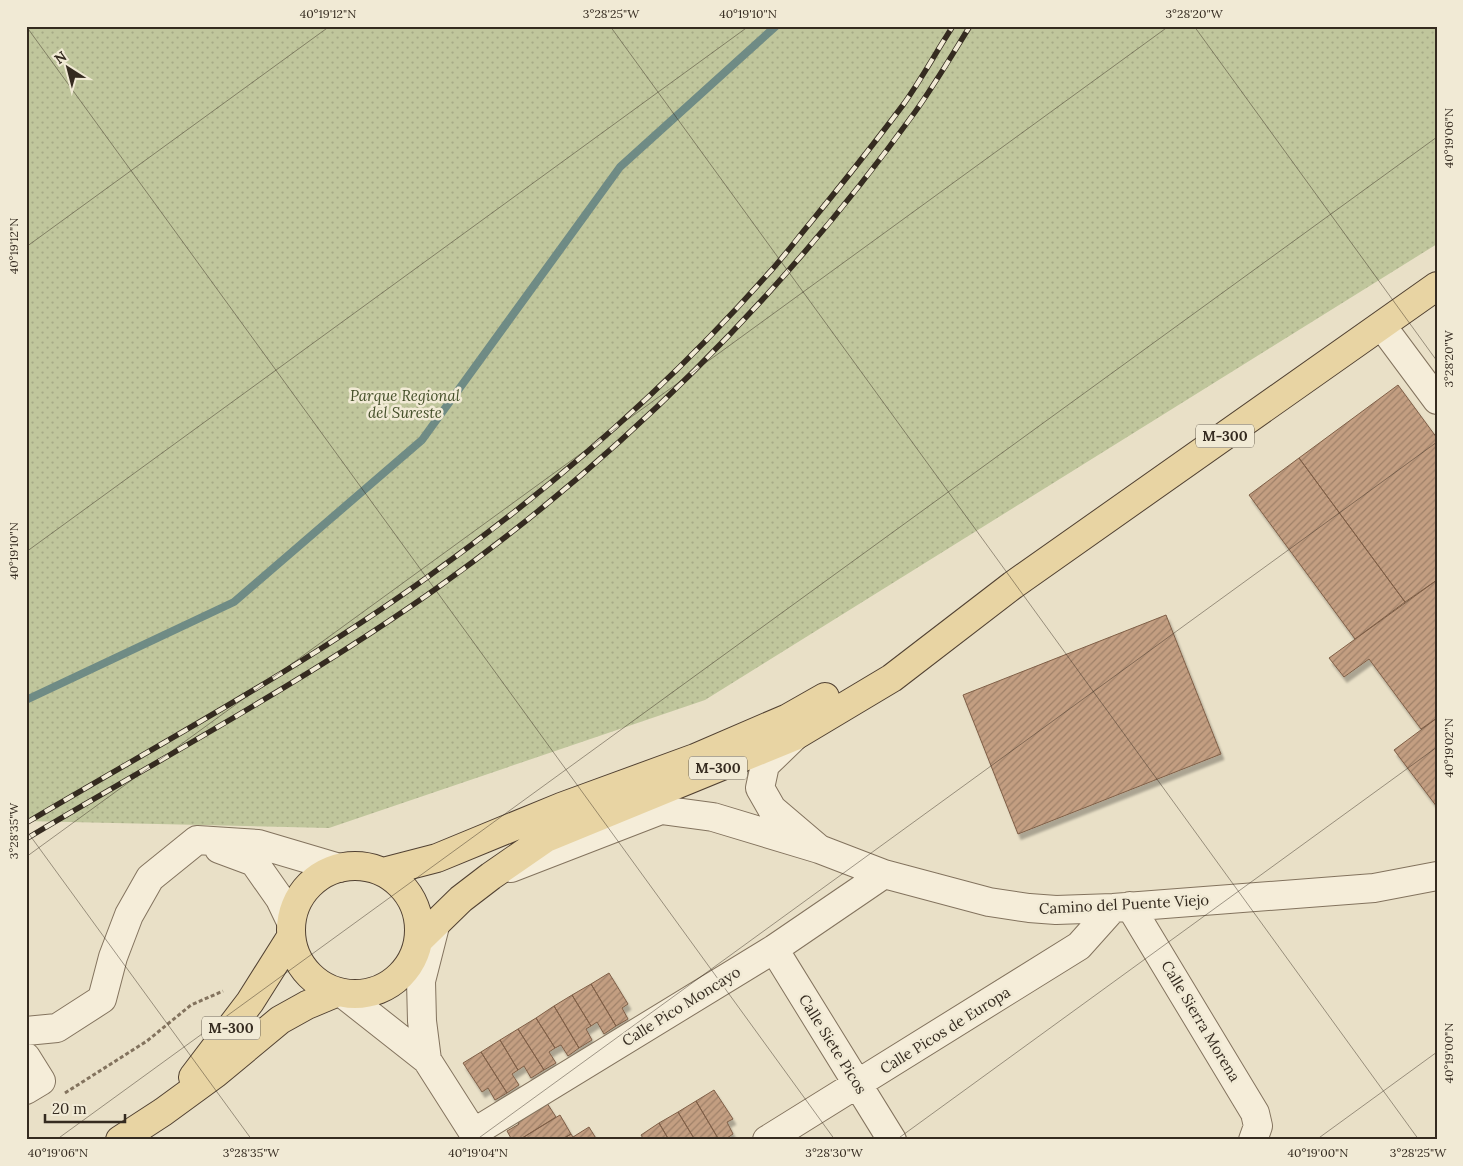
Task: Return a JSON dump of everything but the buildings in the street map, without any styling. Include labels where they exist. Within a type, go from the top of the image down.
[{"type":"main road","name":"M-300","points":[[291,929],[295,953],[302,967],[318,983],[340,993],[357,994],[373,992],[391,983],[412,960],[427,933],[461,900],[491,876],[546,838],[795,736],[892,678],[1014,585],[1437,286]]},
{"type":"main road","name":"M-300","points":[[383,872],[436,858],[561,807],[695,758],[788,718],[881,666],[1014,585]]},
{"type":"main road","name":"M-300","points":[[162,1112],[206,1061],[250,1002],[291,929],[295,907],[302,894],[312,882],[324,873],[338,868],[361,866],[383,872],[396,880],[412,899],[419,921],[427,933]]},
{"type":"main road","name":"M-300","points":[[120,1140],[214,1074],[280,1020],[307,1005],[340,993]]},
{"type":"street","points":[[1382,326],[1437,400]]},
{"type":"street","points":[[795,736],[765,765],[760,788],[772,809],[819,849]]},
{"type":"street","name":"Camino del Puente Viejo","points":[[491,876],[661,810],[713,817],[819,849],[884,874],[989,902],[1029,908],[1056,910],[1122,907],[1374,888],[1437,876]]},
{"type":"street","points":[[26,1031],[57,1028],[102,1000],[113,957],[129,915],[150,878],[197,840],[258,844],[338,868]]},
{"type":"street","points":[[197,840],[254,862],[280,899],[291,929]]},
{"type":"street","name":"Calle Pico Moncayo","points":[[476,1136],[774,949],[884,874]]},
{"type":"street","name":"Calle Picos de Europa","points":[[767,1140],[1080,946],[1122,907]]},
{"type":"street","name":"Calle Sierra Morena","points":[[1122,907],[1256,1113],[1249,1135]]},
{"type":"street","points":[[427,933],[421,981],[422,1022],[427,1060]]},
{"type":"street","name":"Calle Siete Picos","points":[[774,949],[892,1140]]},
{"type":"street","points":[[340,993],[427,1060],[476,1136]]},
{"type":"street","points":[[26,1057],[41,1081],[26,1090]]},
{"type":"path","points":[[58,1097],[147,1042],[191,1005],[224,990],[250,1002]]},
{"type":"green space","name":"Parque Regional del Sureste","points":[[26,26],[1437,26],[1437,244],[705,700],[329,828],[26,821]]},
{"type":"waterway","points":[[26,700],[234,602],[422,440],[620,167],[776,26]]},
{"type":"railway","points":[[26,823],[230,704],[331,642],[429,576],[520,508],[564,472],[649,397],[729,317],[773,269],[903,105],[953,26]]},
{"type":"railway","points":[[26,839],[234,718],[337,655],[437,588],[571,484],[696,370],[810,245],[864,180],[915,112],[970,26]]}]
